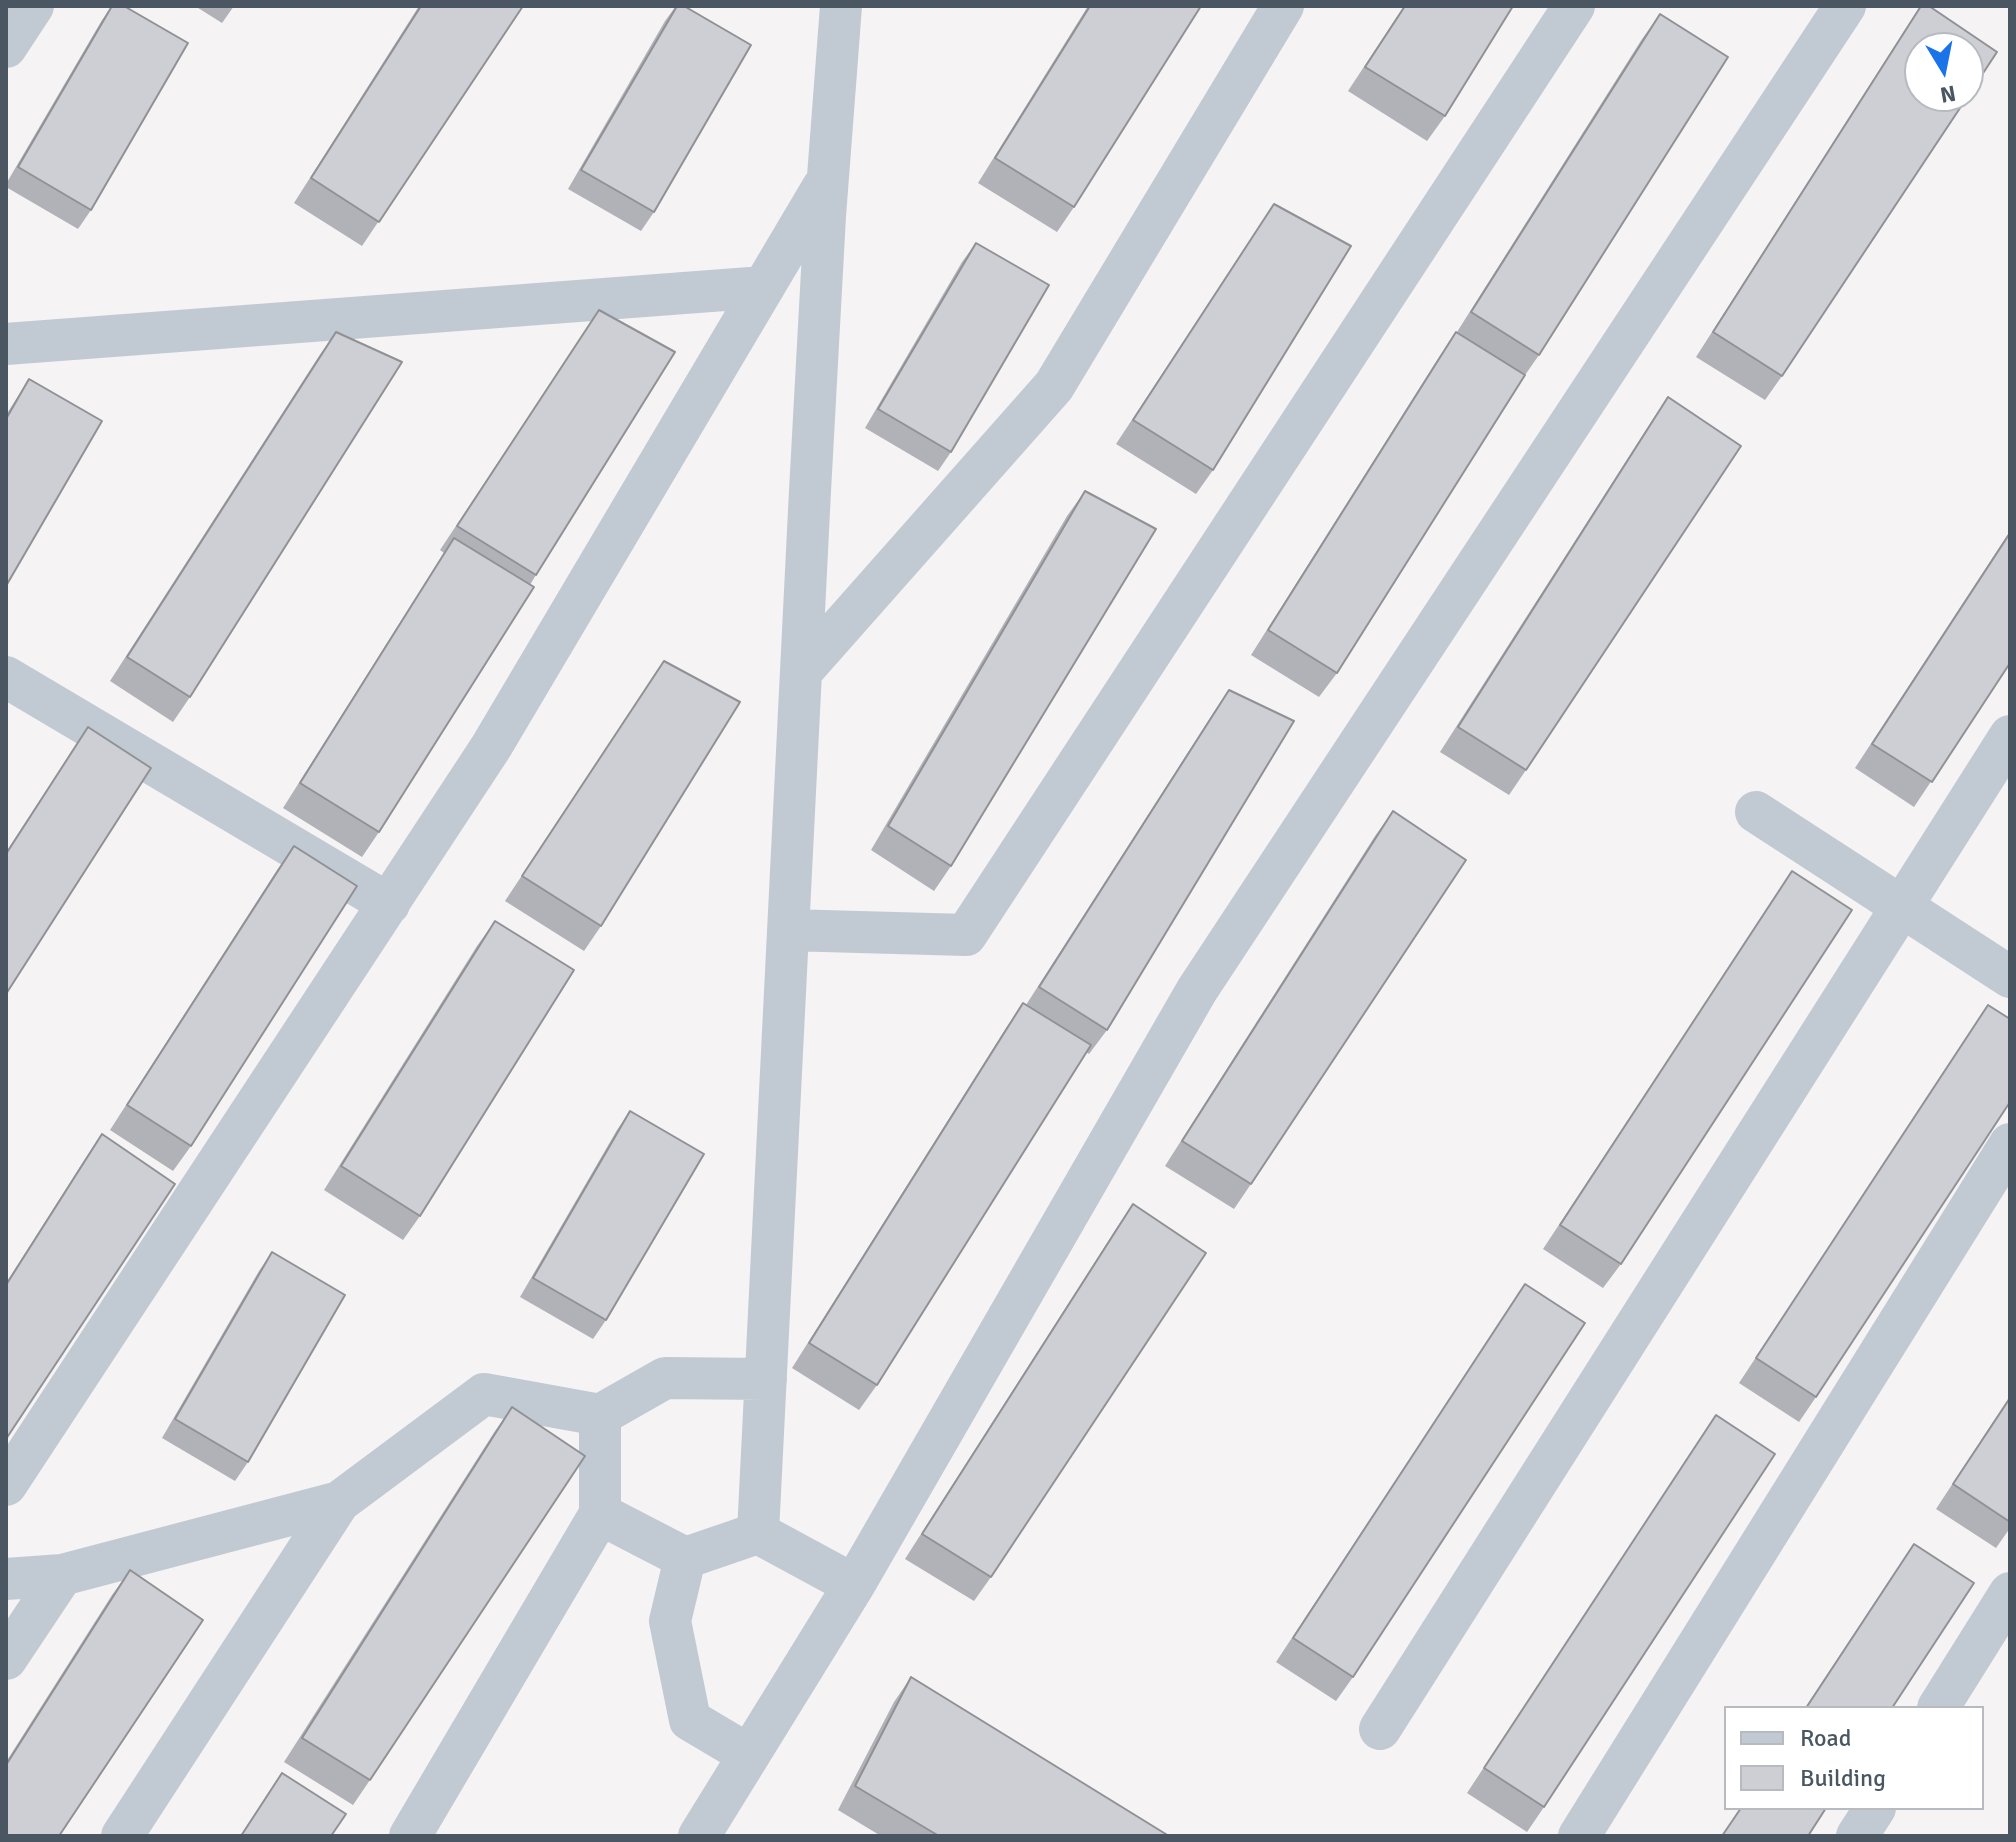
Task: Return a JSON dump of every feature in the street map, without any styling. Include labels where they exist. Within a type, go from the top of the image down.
[{"type":"street","points":[[6,47],[33,6]]},
{"type":"street","points":[[758,1533],[801,672],[828,179],[841,6]]},
{"type":"street","points":[[801,672],[1054,386],[1283,6]]},
{"type":"street","points":[[788,930],[966,935],[1574,6]]},
{"type":"street","points":[[699,1836],[854,1585],[1197,990],[1845,6]]},
{"type":"street","points":[[6,1485],[491,747],[828,179]]},
{"type":"street","points":[[6,344],[764,287]]},
{"type":"street","points":[[6,677],[389,904]]},
{"type":"street","points":[[1380,1729],[2010,736]]},
{"type":"street","points":[[1756,812],[2010,977]]},
{"type":"street","points":[[1579,1836],[2010,1144]]},
{"type":"street","points":[[122,1836],[339,1502],[484,1394],[600,1415],[665,1378],[766,1379]]},
{"type":"street","points":[[410,1836],[600,1514],[600,1415]]},
{"type":"street","points":[[6,1579],[62,1575],[339,1502]]},
{"type":"street","points":[[600,1514],[685,1558],[758,1533],[854,1585]]},
{"type":"street","points":[[685,1558],[670,1621],[690,1720],[749,1755]]},
{"type":"street","points":[[6,1659],[62,1575]]},
{"type":"street","points":[[1939,1706],[2010,1593]]},
{"type":"street","points":[[1857,1836],[1874,1810]]},
{"type":"building","points":[[112,6],[124,6],[188,43],[91,210],[18,167]]},
{"type":"building","points":[[421,6],[523,6],[379,222],[311,178]]},
{"type":"building","points":[[677,6],[684,6],[751,45],[654,212],[581,170]]},
{"type":"building","points":[[1090,6],[1201,6],[1074,207],[995,158]]},
{"type":"building","points":[[1405,6],[1513,6],[1445,116],[1365,67]]},
{"type":"building","points":[[1921,6],[1929,6],[1967,32],[1904,32]]},
{"type":"building","points":[[1660,14],[1728,57],[1539,355],[1471,312]]},
{"type":"building","points":[[1904,33],[1904,112],[1957,112],[1782,376],[1713,332]]},
{"type":"building","points":[[1984,43],[1997,52],[1984,72]]},
{"type":"building","points":[[1274,204],[1351,246],[1213,470],[1133,420]]},
{"type":"building","points":[[976,243],[1049,285],[951,452],[878,409]]},
{"type":"building","points":[[599,310],[675,352],[536,575],[457,526]]},
{"type":"building","points":[[336,332],[402,362],[190,697],[127,657]]},
{"type":"building","points":[[1456,332],[1525,375],[1337,673],[1268,630]]},
{"type":"building","points":[[29,379],[102,421],[6,586],[6,419]]},
{"type":"building","points":[[1668,397],[1741,446],[1526,770],[1458,727]]},
{"type":"building","points":[[1085,491],[1156,529],[951,866],[888,826]]},
{"type":"building","points":[[2010,533],[2010,663],[1932,782],[1872,744]]},
{"type":"building","points":[[454,538],[534,587],[379,832],[300,783]]},
{"type":"building","points":[[664,661],[740,702],[601,926],[522,876]]},
{"type":"building","points":[[1229,690],[1294,721],[1107,1030],[1039,987]]},
{"type":"building","points":[[88,727],[151,768],[6,994],[6,854]]},
{"type":"building","points":[[1393,811],[1466,860],[1251,1184],[1182,1141]]},
{"type":"building","points":[[294,846],[357,886],[191,1146],[127,1105]]},
{"type":"building","points":[[1792,871],[1852,910],[1621,1264],[1560,1225]]},
{"type":"building","points":[[495,921],[574,970],[420,1216],[341,1166]]},
{"type":"building","points":[[1023,1003],[1091,1045],[877,1385],[809,1343]]},
{"type":"building","points":[[1988,1005],[2010,1019],[2010,1102],[1816,1397],[1756,1358]]},
{"type":"building","points":[[630,1111],[704,1154],[606,1320],[533,1278]]},
{"type":"building","points":[[102,1134],[175,1184],[6,1439],[6,1285]]},
{"type":"building","points":[[1133,1204],[1206,1253],[991,1577],[922,1534]]},
{"type":"building","points":[[272,1252],[345,1295],[248,1462],[175,1419]]},
{"type":"building","points":[[1525,1284],[1585,1323],[1353,1677],[1293,1638]]},
{"type":"building","points":[[2010,1398],[2010,1522],[1953,1484]]},
{"type":"building","points":[[512,1407],[585,1456],[370,1780],[302,1738]]},
{"type":"building","points":[[1716,1415],[1775,1454],[1544,1807],[1484,1768]]},
{"type":"building","points":[[1914,1544],[1974,1583],[1893,1706],[1807,1706]]},
{"type":"building","points":[[130,1570],[203,1620],[59,1836],[6,1836],[6,1765]]},
{"type":"building","points":[[911,1677],[1169,1836],[939,1836],[855,1786]]},
{"type":"building","points":[[282,1773],[346,1814],[331,1836],[241,1836]]},
{"type":"building","points":[[1740,1810],[1825,1810],[1808,1836],[1722,1836]]}]
